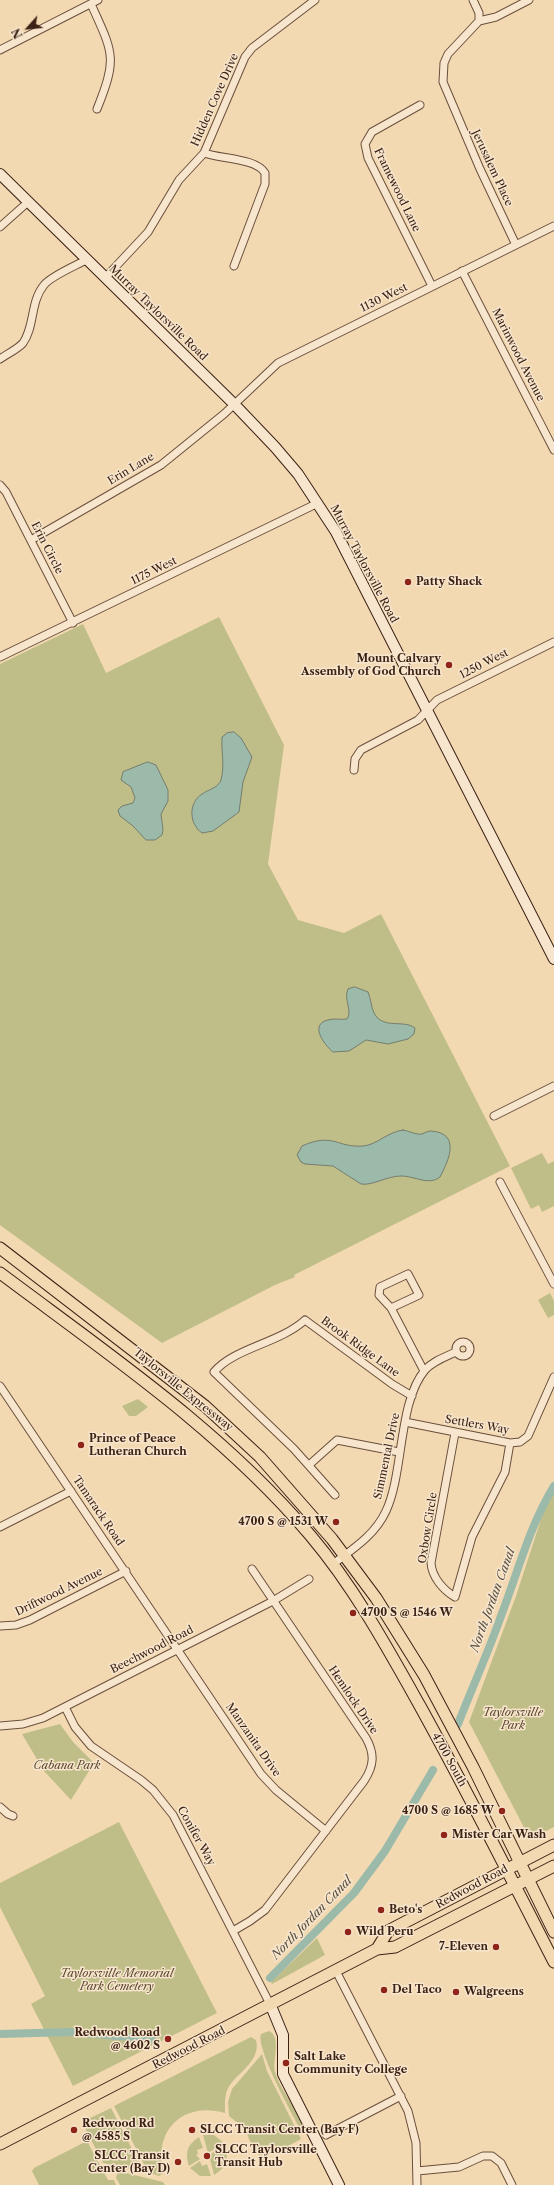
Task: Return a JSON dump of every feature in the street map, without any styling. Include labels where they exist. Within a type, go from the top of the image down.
[{"type":"main road","name":"Taylorsville Expressway","points":[[0,1248],[174,1381],[229,1428],[282,1481],[345,1555]]},
{"type":"main road","name":"Taylorsville Expressway","points":[[0,1273],[164,1396],[208,1433],[280,1501],[333,1564]]},
{"type":"main road","name":"4700 South","points":[[345,1555],[387,1614],[417,1664],[473,1767],[554,1932]]},
{"type":"main road","name":"4700 South","points":[[333,1564],[384,1642],[453,1766],[554,1962]]},
{"type":"main road","name":"Redwood Road","points":[[377,1949],[388,1931],[506,1868],[554,1845]]},
{"type":"main road","name":"Redwood Road","points":[[0,2144],[271,2006],[377,1949],[395,1948],[554,1866]]},
{"type":"street","points":[[0,50],[98,0]]},
{"type":"street","name":"Hidden Cove Drive","points":[[105,278],[148,232],[179,180],[204,153],[245,57],[252,48],[315,0]]},
{"type":"street","points":[[473,0],[479,13],[479,21],[491,19],[529,0]]},
{"type":"street","points":[[90,4],[108,42],[112,60],[111,73],[97,109]]},
{"type":"street","name":"Jerusalem Place","points":[[479,21],[472,31],[452,49],[446,59],[443,82],[449,100],[516,245]]},
{"type":"street","name":"Framewood Lane","points":[[420,105],[372,132],[365,144],[370,163],[432,286]]},
{"type":"street","points":[[204,153],[256,164],[266,177],[265,184],[234,266]]},
{"type":"street","name":"Murray Taylorsville Road","points":[[0,174],[234,404],[280,452],[318,503],[336,532],[554,959]]},
{"type":"street","points":[[0,227],[28,202]]},
{"type":"street","name":"1130 West","points":[[234,404],[278,363],[554,226]]},
{"type":"street","points":[[0,359],[22,344],[28,333],[32,312],[38,294],[45,284],[86,260]]},
{"type":"street","name":"Marinwood Avenue","points":[[462,271],[552,439],[554,450]]},
{"type":"street","name":"Erin Lane","points":[[31,540],[161,465],[234,404]]},
{"type":"street","name":"Erin Circle","points":[[0,485],[6,492],[73,623]]},
{"type":"street","name":"1175 West","points":[[0,657],[73,623],[318,503]]},
{"type":"street","name":"1250 West","points":[[354,770],[355,759],[361,750],[418,720],[437,700],[554,642]]},
{"type":"street","points":[[494,1116],[554,1086]]},
{"type":"street","points":[[500,1182],[554,1284]]},
{"type":"street","points":[[391,1308],[419,1295],[408,1274],[380,1287],[379,1295],[391,1308],[424,1371]]},
{"type":"street","name":"Brook Ridge Lane","points":[[309,1465],[214,1372],[227,1361],[287,1333],[305,1320],[379,1375],[412,1396]]},
{"type":"street","name":"Simmental Drive","points":[[333,1564],[366,1538],[382,1518],[392,1494],[405,1422],[412,1396],[424,1371],[434,1362],[456,1352]]},
{"type":"street","name":"Settlers Way","points":[[405,1422],[510,1443],[520,1442],[528,1436],[554,1377]]},
{"type":"street","name":"Tamarack Road","points":[[0,1386],[178,1649]]},
{"type":"street","name":"Oxbow Circle","points":[[455,1433],[431,1563],[432,1570],[446,1592],[455,1597],[472,1538],[505,1472],[510,1443]]},
{"type":"street","points":[[335,1495],[309,1465],[337,1440],[400,1452]]},
{"type":"street","points":[[0,1527],[71,1491]]},
{"type":"street","name":"Hemlock Drive","points":[[233,1930],[250,1921],[265,1910],[370,1772],[373,1762],[372,1751],[366,1738],[252,1568]]},
{"type":"street","name":"Driftwood Avenue","points":[[0,1626],[16,1625],[30,1620],[126,1571]]},
{"type":"street","name":"Beechwood Road","points":[[0,1726],[33,1721],[65,1707],[273,1601],[309,1580]]},
{"type":"street","name":"Manzanita Drive","points":[[178,1649],[268,1782],[326,1831]]},
{"type":"street","name":"Conifer Way","points":[[65,1707],[75,1727],[91,1746],[141,1780],[164,1803],[181,1828],[271,2006]]},
{"type":"street","points":[[0,1807],[8,1814],[13,1816]]},
{"type":"street","points":[[336,1970],[401,2096],[413,2127],[416,2143],[417,2185]]},
{"type":"street","points":[[271,2006],[283,2035],[284,2074],[339,2185]]},
{"type":"street","points":[[326,2135],[401,2096]]},
{"type":"street","points":[[417,2170],[459,2167],[483,2156],[492,2156],[501,2163],[512,2185]]},
{"type":"green space","points":[[219,617],[284,745],[268,864],[298,920],[344,933],[381,914],[510,1166],[294,1275],[295,1277],[275,1285],[162,1343],[0,1225],[0,664],[83,624],[106,673]]},
{"type":"green space","points":[[542,1153],[548,1164],[554,1161],[554,1206],[542,1212],[539,1205],[531,1209],[511,1168]]},
{"type":"green space","points":[[550,1293],[554,1301],[554,1315],[548,1318],[538,1300]]},
{"type":"green space","points":[[138,1399],[148,1407],[136,1416],[129,1416],[122,1406]]},
{"type":"green space","name":"Taylorsville Park","points":[[554,1492],[554,1827],[530,1839],[469,1722],[516,1596],[545,1507]]},
{"type":"green space","name":"Cabana Park","points":[[60,1724],[73,1742],[94,1763],[71,1800],[44,1771],[22,1734]]},
{"type":"green space","name":"Taylorsville Memorial Park Cemetery","points":[[119,1822],[217,2013],[73,2086],[31,2004],[45,1996],[0,1907],[0,1883]]},
{"type":"green space","points":[[317,1938],[325,1955],[272,1984],[271,1982]]},
{"type":"green space","points":[[269,2031],[273,2034],[276,2043],[275,2072],[300,2119],[305,2133],[303,2134],[276,2083],[264,2053],[261,2034]]},
{"type":"green space","points":[[251,2037],[256,2040],[257,2047],[255,2054],[249,2065],[228,2088],[225,2098],[225,2113],[210,2110],[196,2111],[184,2116],[174,2123],[167,2132],[163,2144],[161,2158],[164,2173],[159,2176],[148,2172],[114,2106]]},
{"type":"green space","points":[[262,2054],[267,2071],[301,2139],[275,2153],[260,2156],[254,2151],[245,2129],[229,2116],[228,2102],[232,2089]]},
{"type":"green space","points":[[111,2108],[144,2172],[103,2163],[82,2122]]},
{"type":"green space","points":[[203,2135],[214,2135],[224,2143],[208,2153]]},
{"type":"green space","points":[[199,2137],[203,2148],[197,2150],[198,2154],[196,2155],[200,2159],[189,2166],[187,2157],[188,2149]]},
{"type":"green space","points":[[87,2141],[108,2180],[114,2180],[116,2185],[39,2185],[32,2171],[34,2168]]},
{"type":"green space","points":[[225,2145],[227,2154],[226,2162],[222,2169],[214,2175],[209,2155]]},
{"type":"green space","points":[[200,2161],[202,2166],[207,2164],[211,2176],[200,2176],[190,2168]]},
{"type":"green space","points":[[118,2171],[163,2182],[165,2185],[120,2185],[116,2178]]},
{"type":"shaded area","points":[[234,732],[241,738],[252,757],[243,782],[239,812],[213,831],[202,833],[198,829],[193,819],[192,808],[197,798],[220,783],[223,769],[222,737],[227,733]]},
{"type":"shaded area","points":[[148,762],[156,765],[168,790],[168,801],[161,814],[163,830],[162,835],[155,840],[146,840],[133,826],[120,816],[118,810],[122,806],[133,803],[135,798],[131,787],[121,780],[123,772]]},
{"type":"shaded area","points":[[355,987],[368,992],[373,1011],[378,1018],[388,1023],[410,1025],[415,1028],[414,1034],[408,1039],[388,1044],[366,1040],[349,1051],[333,1052],[322,1040],[319,1030],[320,1026],[322,1022],[330,1019],[347,1019],[349,1016],[347,997],[348,989]]},
{"type":"shaded area","points":[[403,1130],[420,1134],[431,1131],[440,1133],[446,1137],[450,1148],[449,1156],[440,1177],[436,1180],[427,1181],[406,1176],[396,1176],[370,1184],[361,1184],[333,1166],[305,1164],[301,1162],[297,1155],[302,1146],[312,1142],[328,1140],[347,1145],[363,1146],[373,1143],[397,1131]]},
{"type":"waterway","name":"North Jordan Canal","points":[[458,1724],[496,1630],[524,1550],[545,1502],[554,1486]]},
{"type":"waterway","name":"North Jordan Canal","points":[[270,1978],[354,1893],[385,1851],[433,1770]]},
{"type":"waterway","name":"North Jordan Canal","points":[[0,2034],[71,2032],[153,2039]]},
{"type":"place","name":"Patty Shack","points":[[408,582]]},
{"type":"place","name":"Mount Calvary Assembly of God Church","points":[[449,665]]},
{"type":"place","name":"Prince of Peace Lutheran Church","points":[[81,1445]]},
{"type":"place","name":"4700 S @ 1531 W","points":[[336,1522]]},
{"type":"place","name":"4700 S @ 1546 W","points":[[353,1613]]},
{"type":"place","name":"4700 S @ 1685 W","points":[[502,1811]]},
{"type":"place","name":"Mister Car Wash","points":[[444,1835]]},
{"type":"place","name":"Beto's","points":[[381,1910]]},
{"type":"place","name":"Wild Peru","points":[[348,1932]]},
{"type":"place","name":"7-Eleven","points":[[496,1947]]},
{"type":"place","name":"Del Taco","points":[[384,1990]]},
{"type":"place","name":"Walgreens","points":[[456,1992]]},
{"type":"place","name":"Redwood Road @ 4602 S","points":[[168,2039]]},
{"type":"place","name":"Salt Lake Community College","points":[[286,2063]]},
{"type":"place","name":"Redwood Rd @ 4585 S","points":[[74,2130]]},
{"type":"place","name":"SLCC Transit Center (Bay F)","points":[[192,2130]]},
{"type":"place","name":"SLCC Taylorsville Transit Hub","points":[[207,2156]]},
{"type":"place","name":"SLCC Transit Center (Bay D)","points":[[178,2162]]}]
